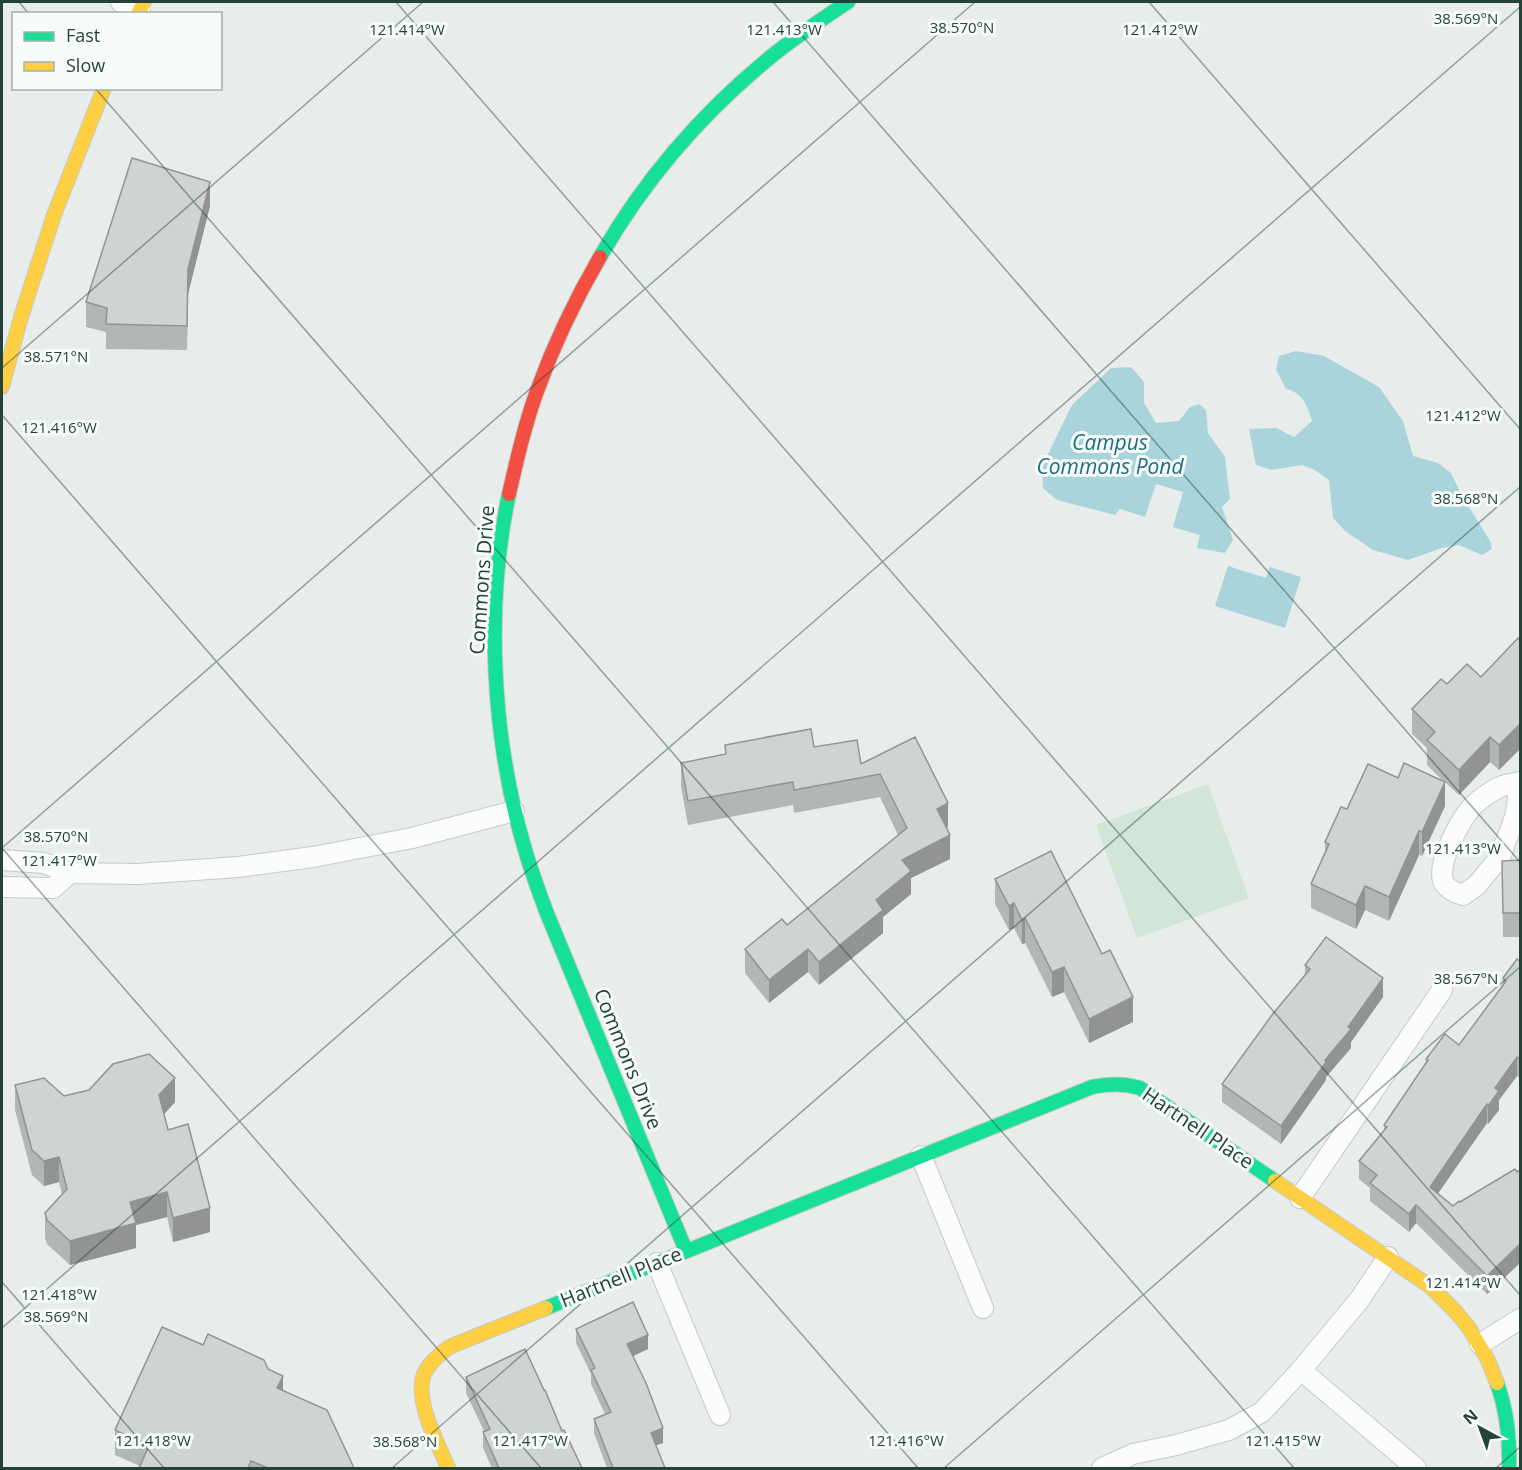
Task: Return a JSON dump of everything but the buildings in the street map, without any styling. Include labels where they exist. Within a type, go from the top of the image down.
[{"type":"street","points":[[121,2],[141,9]]},
{"type":"street","name":"Commons Drive","points":[[686,1251],[546,911],[528,861],[514,811],[500,733],[496,681],[495,628],[500,550],[508,498],[535,396],[564,323],[615,231],[645,189],[713,109],[792,40],[848,2]]},
{"type":"street","points":[[2,387],[21,317],[54,215],[103,90]]},
{"type":"street","points":[[1519,782],[1515,817],[1500,857],[1477,885],[1463,896],[1455,893],[1445,885],[1442,876],[1445,858],[1455,832],[1474,804],[1503,786],[1519,782]]},
{"type":"street","points":[[2,861],[44,863],[70,873],[148,873],[238,867],[313,857],[412,838],[514,811]]},
{"type":"street","points":[[2,887],[53,888],[70,873]]},
{"type":"street","points":[[1300,1198],[1442,990]]},
{"type":"street","name":"Hartnell Place","points":[[448,1468],[424,1411],[421,1383],[427,1367],[436,1355],[449,1347],[1108,1083],[1127,1083],[1140,1088],[1431,1287],[1457,1313],[1480,1344],[1496,1376],[1506,1412],[1510,1449],[1509,1468]]},
{"type":"street","points":[[921,1156],[983,1308]]},
{"type":"street","points":[[1102,1468],[1133,1454],[1229,1430],[1262,1412],[1301,1370],[1360,1299],[1388,1257]]},
{"type":"street","points":[[657,1263],[720,1415]]},
{"type":"street","points":[[1480,1344],[1521,1319]]},
{"type":"street","points":[[1301,1370],[1416,1468]]},
{"type":"green space","points":[[1208,784],[1249,898],[1137,938],[1096,825]]},
{"type":"water","points":[[1296,351],[1324,356],[1379,387],[1403,421],[1413,456],[1438,463],[1451,473],[1490,541],[1492,549],[1482,555],[1459,545],[1442,548],[1408,560],[1373,550],[1345,531],[1333,518],[1329,480],[1313,469],[1302,465],[1271,470],[1256,465],[1249,429],[1276,428],[1294,437],[1312,421],[1303,400],[1296,393],[1286,389],[1276,370],[1279,356]]},
{"type":"water","name":"Campus Commons Pond","points":[[1131,367],[1144,382],[1144,403],[1156,423],[1179,421],[1190,407],[1199,404],[1206,410],[1208,433],[1225,457],[1230,499],[1222,507],[1233,540],[1225,553],[1197,548],[1200,535],[1173,527],[1183,492],[1156,484],[1145,517],[1120,509],[1115,515],[1057,500],[1043,488],[1042,466],[1072,405],[1111,368]]},
{"type":"water","points":[[1228,566],[1266,578],[1270,567],[1301,577],[1285,628],[1215,606]]},
{"type":"traffic: fast","points":[[600,257],[656,174],[723,99],[773,55],[848,2]]},
{"type":"traffic: fast","points":[[509,494],[501,537],[495,625],[499,716],[513,804],[526,854],[546,911],[686,1251]]},
{"type":"traffic: fast","points":[[546,1308],[1092,1087],[1116,1084],[1140,1088],[1275,1181]]},
{"type":"traffic: fast","points":[[1497,1383],[1507,1425],[1509,1468]]},
{"type":"traffic: slow","points":[[139,12],[144,2]]},
{"type":"traffic: slow","points":[[2,387],[21,317],[54,215],[103,90]]},
{"type":"traffic: slow","points":[[1275,1181],[1431,1287],[1469,1328],[1488,1360],[1497,1383]]},
{"type":"traffic: slow","points":[[448,1468],[428,1422],[422,1397],[426,1370],[449,1347],[546,1308]]},
{"type":"traffic: jam","points":[[509,494],[525,429],[544,374],[566,322],[600,257]]}]
